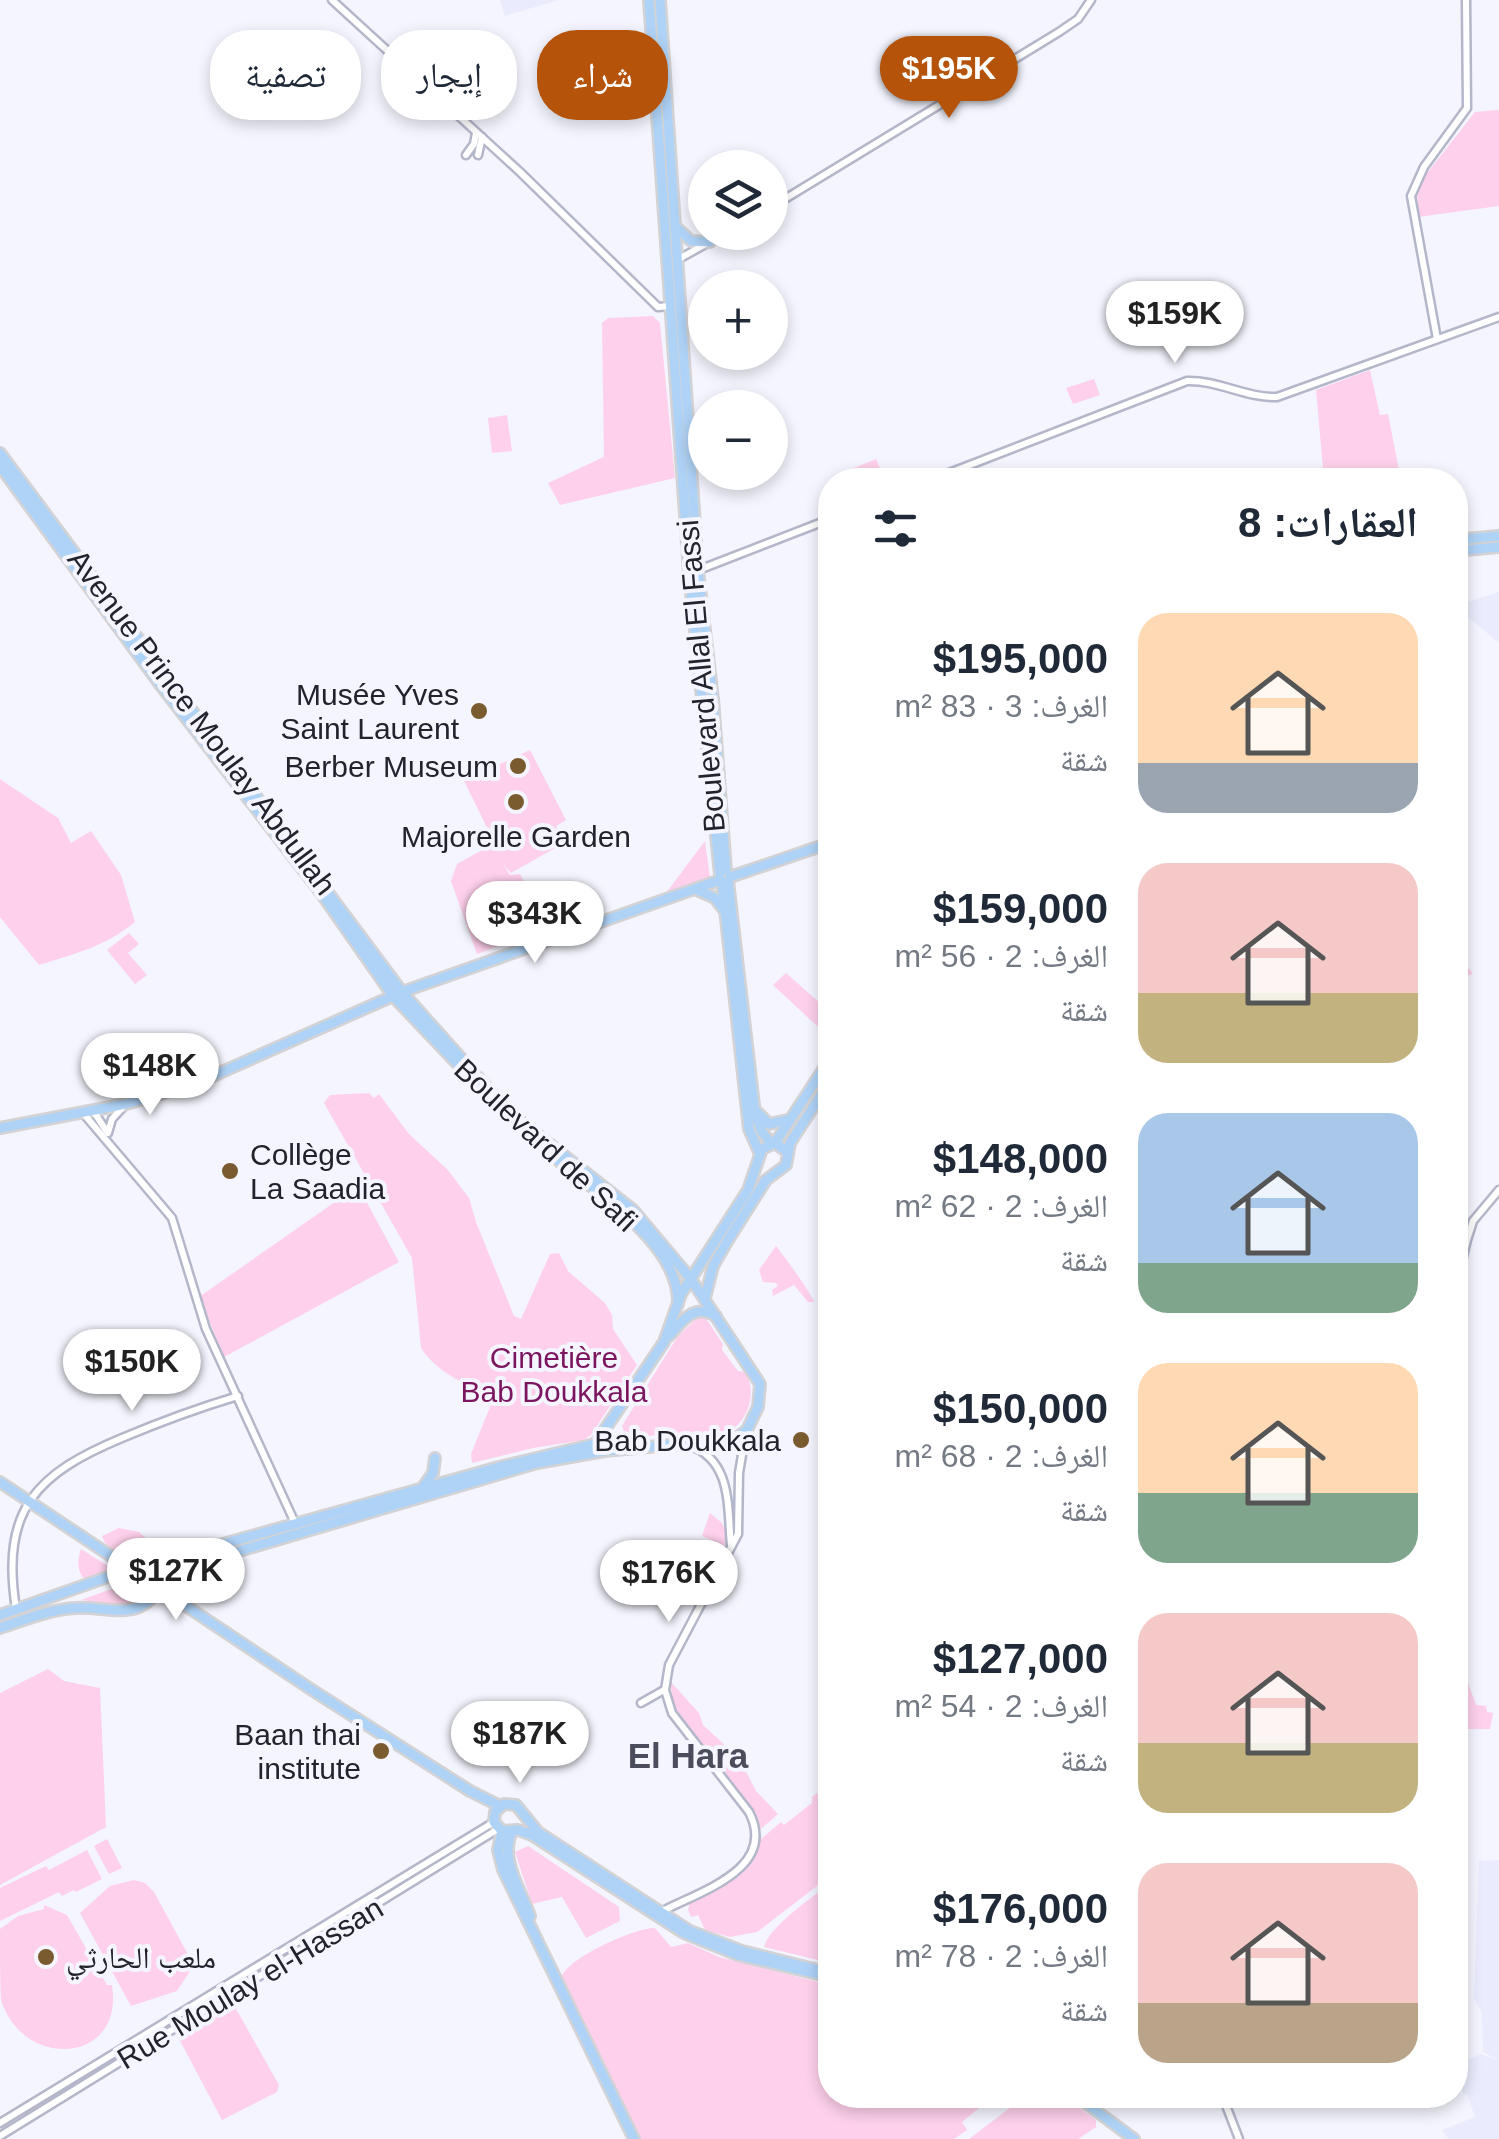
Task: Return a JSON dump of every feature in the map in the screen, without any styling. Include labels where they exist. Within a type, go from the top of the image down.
[{"type":"main road","name":"Boulevard Allal El Fassi","points":[[649,0],[693,571]]},
{"type":"main road","name":"Boulevard Allal El Fassi","points":[[660,0],[675,226],[671,306],[693,571],[714,714],[724,878]]},
{"type":"main road","points":[[675,226],[688,240]]},
{"type":"main road","name":"Avenue Prince Moulay Abdullah","points":[[0,453],[398,994]]},
{"type":"main road","name":"Avenue Prince Moulay Abdullah","points":[[0,466],[162,688],[338,911]]},
{"type":"main road","points":[[1468,539],[1499,536]]},
{"type":"main road","points":[[1468,550],[1499,547]]},
{"type":"main road","points":[[0,1128],[126,1104],[196,1083],[398,994],[818,847]]},
{"type":"main road","points":[[724,878],[749,1129],[766,1169],[779,1170]]},
{"type":"main road","points":[[724,878],[757,1122],[773,1143],[786,1151]]},
{"type":"main road","points":[[695,889],[714,898],[725,912]]},
{"type":"main road","points":[[423,1014],[428,983]]},
{"type":"main road","name":"Boulevard de Safi","points":[[398,994],[423,1014],[491,1096]]},
{"type":"main road","name":"Boulevard de Safi","points":[[398,994],[491,1096],[544,1146],[636,1221],[691,1278],[760,1384],[760,1403],[746,1430]]},
{"type":"main road","points":[[664,1342],[691,1278],[743,1199],[760,1157],[818,1077]]},
{"type":"main road","points":[[706,1298],[713,1266],[766,1180],[787,1161],[786,1151],[818,1100]]},
{"type":"main road","points":[[754,1108],[770,1124],[790,1118]]},
{"type":"main road","name":"Boulevard de Safi","points":[[636,1221],[674,1273],[678,1304]]},
{"type":"main road","points":[[677,1262],[698,1262],[707,1257]]},
{"type":"main road","points":[[0,1615],[130,1570],[595,1444],[664,1342],[693,1312],[704,1310],[717,1316]]},
{"type":"main road","points":[[614,1418],[612,1439],[631,1448]]},
{"type":"main road","points":[[0,1628],[76,1608],[130,1609],[147,1602],[170,1573],[185,1566],[536,1463],[631,1448],[735,1440],[746,1430]]},
{"type":"main road","points":[[422,1488],[435,1458]]},
{"type":"main road","points":[[0,1482],[470,1791],[503,1823],[537,1838],[714,1947],[818,1972]]},
{"type":"main road","points":[[634,2139],[503,1869],[497,1843],[514,1804],[538,1832],[658,1914]]},
{"type":"main road","points":[[503,1823],[524,1821],[523,1814]]},
{"type":"main road","points":[[1092,2108],[1134,2139]]},
{"type":"main road","points":[[1101,2108],[1142,2139]]},
{"type":"street","points":[[332,0],[658,307],[671,306]]},
{"type":"street","points":[[788,197],[1059,32],[1078,19],[1092,0]]},
{"type":"street","points":[[1437,339],[1411,196],[1424,167],[1467,108],[1466,0]]},
{"type":"street","points":[[478,155],[479,135]]},
{"type":"street","points":[[466,156],[479,135]]},
{"type":"street","points":[[671,262],[694,250]]},
{"type":"street","points":[[961,468],[1187,382],[1277,397],[1499,316]]},
{"type":"street","points":[[693,571],[818,524]]},
{"type":"street","points":[[108,1136],[112,1120],[126,1104]]},
{"type":"street","points":[[89,1112],[172,1218],[200,1313],[294,1523]]},
{"type":"street","points":[[1468,1237],[1473,1221],[1499,1190]]},
{"type":"street","points":[[16,1609],[7,1574],[8,1536],[39,1482],[66,1462],[155,1423],[238,1396]]},
{"type":"street","points":[[658,1914],[741,1870],[750,1858],[756,1838],[749,1812],[674,1717],[664,1690],[670,1665],[738,1534],[746,1430]]},
{"type":"street","points":[[688,1444],[708,1454],[720,1472],[729,1504],[731,1549]]},
{"type":"street","points":[[641,1703],[664,1690]]},
{"type":"street","name":"Rue Moulay el-Hassan","points":[[0,2122],[503,1823]]},
{"type":"street","name":"Rue Moulay el-Hassan","points":[[0,2136],[503,1823]]},
{"type":"street","points":[[1227,2108],[1238,2139]]},
{"type":"shaded area","points":[[500,0],[559,0],[505,16]]},
{"type":"shaded area","points":[[1499,592],[1499,643],[1468,617],[1468,602]]},
{"type":"shaded area","points":[[1499,1860],[1499,2139],[1448,2139],[1442,2130],[1475,2117],[1468,2097],[1468,2060],[1481,2054],[1498,2060],[1483,2052],[1482,2013],[1474,1998],[1479,1861]]},
{"type":"green space","points":[[1499,110],[1499,206],[1418,217],[1417,186],[1475,112]]},
{"type":"green space","points":[[653,316],[660,323],[675,478],[560,505],[548,483],[604,457],[602,323],[608,318]]},
{"type":"green space","points":[[1370,370],[1380,415],[1388,414],[1399,468],[1323,468],[1316,390]]},
{"type":"green space","points":[[1094,379],[1100,395],[1073,404],[1066,388]]},
{"type":"green space","points":[[507,415],[512,451],[492,453],[488,418]]},
{"type":"green space","points":[[876,459],[880,468],[854,468]]},
{"type":"green space","points":[[530,750],[566,820],[556,826],[566,842],[511,873],[503,864],[510,875],[520,874],[547,928],[477,954],[451,881],[457,864],[491,845],[494,849],[495,844],[464,781]]},
{"type":"green space","points":[[0,779],[58,818],[71,843],[91,831],[121,875],[135,922],[101,943],[39,965],[0,917]]},
{"type":"green space","points":[[705,841],[710,878],[666,893]]},
{"type":"green space","points":[[129,933],[139,944],[128,953],[147,975],[135,984],[107,950]]},
{"type":"green space","points":[[786,973],[818,1001],[818,1027],[773,985]]},
{"type":"green space","name":"Cimetière Bab Doukkala","points":[[369,1093],[374,1098],[379,1094],[409,1134],[448,1170],[469,1198],[514,1316],[521,1319],[550,1254],[559,1253],[568,1271],[605,1303],[612,1315],[613,1329],[637,1365],[584,1440],[472,1463],[471,1454],[494,1397],[444,1371],[421,1348],[412,1258],[324,1103],[330,1095]]},
{"type":"green space","points":[[358,1186],[399,1262],[224,1357],[199,1297]]},
{"type":"green space","points":[[776,1246],[814,1302],[808,1302],[794,1285],[773,1296],[776,1283],[763,1282],[759,1270]]},
{"type":"green space","points":[[698,1317],[705,1317],[738,1371],[746,1372],[751,1396],[742,1419],[730,1431],[626,1437],[622,1426],[625,1421],[678,1336]]},
{"type":"green space","points":[[710,1513],[722,1523],[728,1536],[701,1577],[704,1580],[694,1597],[685,1586],[689,1571],[697,1575],[716,1542],[702,1536]]},
{"type":"green space","points":[[119,1528],[139,1532],[152,1544],[147,1550],[157,1546],[158,1552],[133,1556],[111,1550],[102,1536]]},
{"type":"green space","points":[[81,1549],[108,1566],[108,1573],[85,1580],[78,1565]]},
{"type":"green space","points":[[134,1581],[150,1591],[143,1598],[121,1605],[81,1600]]},
{"type":"green space","points":[[48,1669],[64,1681],[100,1688],[106,1827],[0,1885],[0,1693]]},
{"type":"green space","points":[[670,1681],[699,1713],[703,1725],[739,1758],[756,1791],[778,1814],[761,1829],[674,1710]]},
{"type":"green space","points":[[1468,1683],[1476,1705],[1486,1706],[1487,1712],[1493,1713],[1490,1729],[1468,1729]]},
{"type":"green space","points":[[817,1793],[818,1885],[757,1932],[730,1937],[705,1930],[698,1915],[691,1917],[690,1902],[746,1870],[760,1840],[812,1803]]},
{"type":"green space","points":[[107,1839],[122,1868],[109,1874],[94,1846]]},
{"type":"green space","points":[[528,1846],[619,1907],[620,1921],[586,1938],[562,1897],[532,1904],[515,1852]]},
{"type":"green space","points":[[87,1850],[102,1879],[76,1892],[62,1896],[59,1892],[0,1921],[0,1888],[46,1866],[49,1870]]},
{"type":"green space","points":[[134,1880],[145,1883],[154,1892],[190,1958],[190,1971],[177,1991],[131,2006],[80,1913],[110,1886]]},
{"type":"green space","points":[[818,1893],[818,1960],[764,1947],[782,1922]]},
{"type":"green space","name":"ملعب الحارثي","points":[[44,1905],[67,1915],[107,1985],[112,1985],[112,2011],[103,2031],[88,2043],[70,2049],[49,2047],[29,2039],[13,2023],[1,2000],[0,1929],[18,1916],[44,1909]]},
{"type":"green space","points":[[655,1928],[671,1947],[688,1943],[719,1957],[818,1982],[818,2108],[979,2108],[962,2122],[967,2130],[954,2139],[637,2139],[562,1976],[577,1960]]},
{"type":"green space","points":[[217,1992],[221,1998],[25,2119],[21,2117],[21,2113]]},
{"type":"green space","points":[[231,2000],[279,2085],[277,2092],[222,2120],[177,2035]]},
{"type":"green space","points":[[1010,2108],[1080,2108],[1096,2120],[1096,2127],[1078,2139],[969,2139]]},
{"type":"place","name":"Musée Yves Saint Laurent","points":[[479,711]]},
{"type":"place","name":"Berber Museum","points":[[518,766]]},
{"type":"place","name":"Majorelle Garden","points":[[516,802]]},
{"type":"place","name":"Collège La Saadia","points":[[230,1171]]},
{"type":"place","name":"Bab Doukkala","points":[[801,1440]]},
{"type":"place","name":"Baan thai institute","points":[[381,1751]]},
{"type":"place","name":"ملعب الحارثي","points":[[46,1957]]},
{"type":"district","name":"El Hara","points":[[688,1755]]}]
